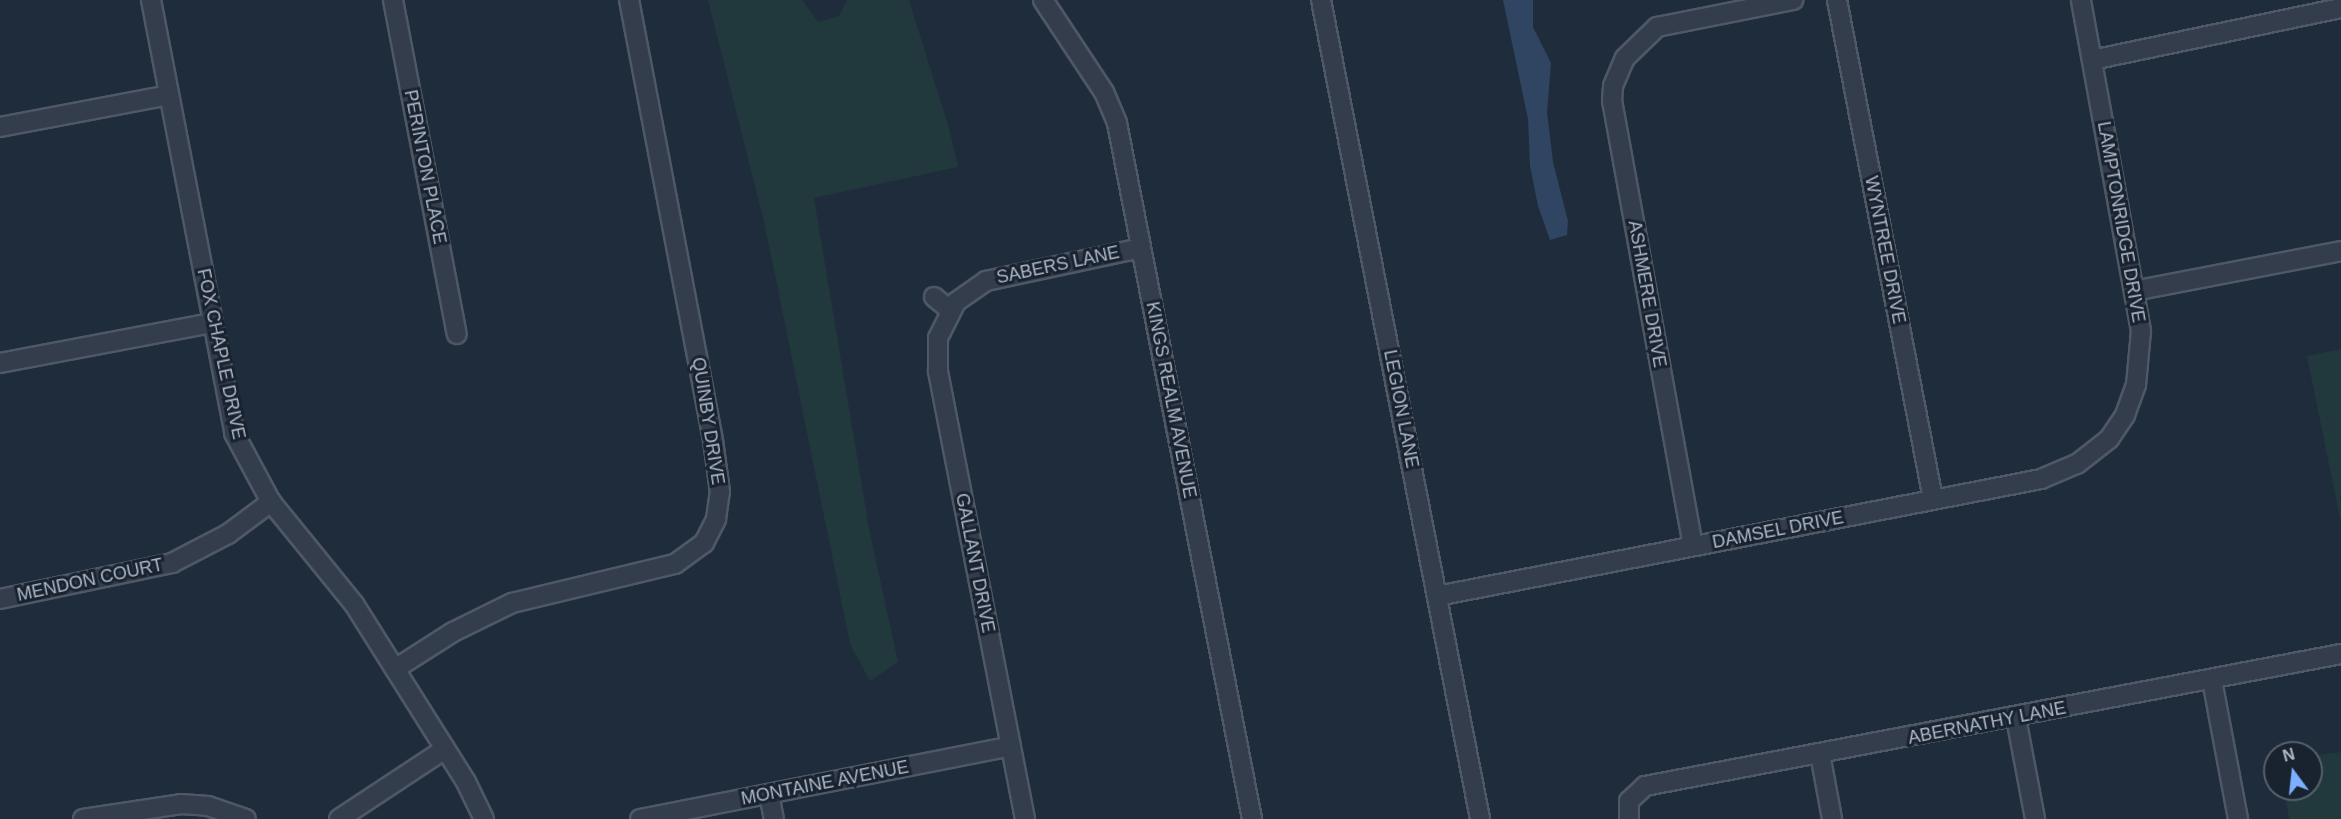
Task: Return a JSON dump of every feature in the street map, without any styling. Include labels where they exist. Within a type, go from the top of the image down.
[{"type":"street","name":"FOX CHAPLE DRIVE","points":[[151,0],[211,323],[234,433],[271,502],[354,604],[445,749],[484,819]]},
{"type":"street","name":"PERINTON PLACE","points":[[393,0],[457,334]]},
{"type":"street","name":"QUINBY DRIVE","points":[[395,669],[453,632],[512,603],[675,564],[704,543],[716,519],[720,492],[713,440],[629,0]]},
{"type":"street","name":"KINGS REALM AVENUE","points":[[1042,0],[1104,92],[1117,123],[1252,819]]},
{"type":"street","name":"LEGION LANE","points":[[1321,0],[1480,819]]},
{"type":"street","name":"ASHMERE DRIVE","points":[[1693,546],[1612,101],[1616,76],[1634,47],[1650,32],[1666,24],[1792,0]]},
{"type":"street","name":"WYNTREE DRIVE","points":[[1837,0],[1933,500]]},
{"type":"street","name":"LAMPTONRIDGE DRIVE","points":[[2081,0],[2141,331],[2141,358],[2125,415],[2109,439]]},
{"type":"street","points":[[2092,60],[2341,8]]},
{"type":"street","points":[[0,127],[169,95]]},
{"type":"street","name":"SABERS LANE","points":[[950,310],[972,288],[1001,276],[1142,248]]},
{"type":"street","points":[[2134,291],[2341,252]]},
{"type":"street","points":[[934,297],[950,310]]},
{"type":"street","name":"GALLANT DRIVE","points":[[950,310],[938,338],[938,370],[1025,819]]},
{"type":"street","points":[[0,363],[211,323]]},
{"type":"street","name":"DAMSEL DRIVE","points":[[1437,596],[1933,500],[2060,473],[2109,439]]},
{"type":"street","name":"MENDON COURT","points":[[0,599],[172,563],[228,534],[271,502]]},
{"type":"street","name":"ABERNATHY LANE","points":[[1629,819],[1628,809],[1634,793],[1666,782],[2016,718],[2341,654]]},
{"type":"street","points":[[2212,680],[2238,819]]},
{"type":"street","points":[[2016,718],[2036,819]]},
{"type":"street","name":"MONTAINE AVENUE","points":[[640,819],[1011,746]]},
{"type":"street","points":[[339,819],[445,749]]},
{"type":"street","points":[[1820,754],[1832,819]]},
{"type":"street","points":[[769,794],[774,819]]},
{"type":"street","points":[[83,819],[181,804],[208,806],[246,819]]},
{"type":"green space","points":[[708,0],[802,0],[818,22],[839,16],[847,0],[909,0],[949,128],[958,167],[814,198],[869,528],[898,662],[870,681],[850,644],[765,226]]},
{"type":"green space","points":[[2341,349],[2341,524],[2307,356]]},
{"type":"green space","points":[[2341,752],[2341,819],[2289,819],[2286,801],[2323,801],[2323,754]]},
{"type":"water","points":[[1503,0],[1533,0],[1533,27],[1551,63],[1547,112],[1553,162],[1568,221],[1567,235],[1550,240],[1538,206],[1530,166],[1528,119]]}]
